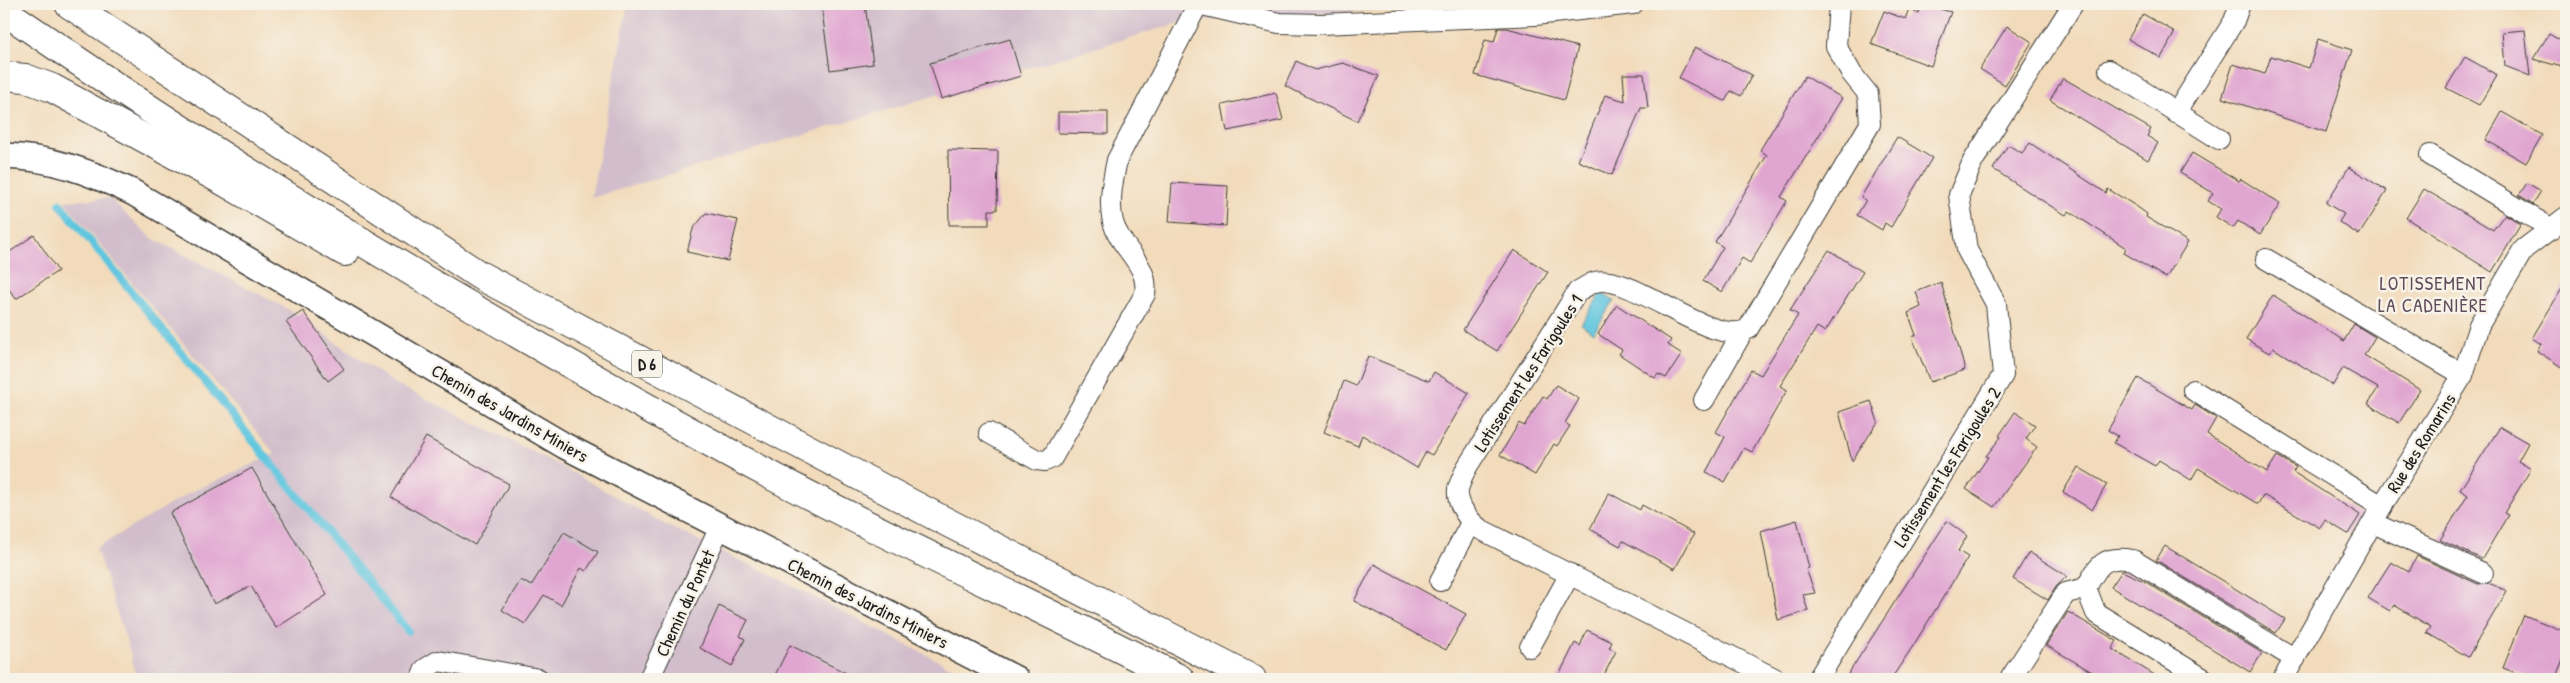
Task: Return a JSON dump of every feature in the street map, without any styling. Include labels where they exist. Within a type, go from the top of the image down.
[{"type":"highway","name":"D 6","points":[[69,4],[214,102],[480,275],[935,516],[1252,679]]},
{"type":"highway","points":[[84,4],[214,102]]},
{"type":"highway","name":"D 6","points":[[4,11],[196,139],[478,310],[726,451],[907,544],[1067,621],[1180,679]]},
{"type":"highway","points":[[4,76],[25,78],[52,88],[113,121],[223,181],[684,448],[853,536],[1067,621]]},
{"type":"street","points":[[989,433],[1037,460],[1045,461],[1052,458],[1145,294],[1145,275],[1118,235],[1113,222],[1111,206],[1114,173],[1117,160],[1198,4],[1279,23],[1321,24],[1534,15],[1633,4]]},
{"type":"street","points":[[1704,400],[1742,333],[1748,329],[1870,124],[1868,94],[1852,74],[1836,46],[1839,4]]},
{"type":"street","name":"Lotissement les Farigoules 2","points":[[1818,679],[2003,375],[1996,304],[1967,250],[1959,194],[1973,161],[2074,4]]},
{"type":"street","points":[[2176,113],[2234,21],[2240,4]]},
{"type":"street","points":[[2109,70],[2219,139]]},
{"type":"street","points":[[2430,155],[2559,223]]},
{"type":"street","name":"Chemin des Jardins Miniers","points":[[4,156],[42,159],[64,164],[91,173],[132,192],[565,446],[1016,679]]},
{"type":"street","name":"Rue des Romarins","points":[[2283,679],[2377,514],[2463,375],[2479,324],[2519,257],[2524,249],[2559,223]]},
{"type":"street","points":[[2266,259],[2463,375]]},
{"type":"street","name":"Lotissement les Farigoules 1","points":[[1471,523],[1465,513],[1458,491],[1467,467],[1578,291],[1597,282],[1621,285],[1696,321],[1733,333],[1742,333]]},
{"type":"street","points":[[2193,390],[2377,514],[2484,573]]},
{"type":"street","points":[[1440,582],[1471,523],[1776,679]]},
{"type":"street","name":"Chemin du Pontet","points":[[649,679],[720,526]]},
{"type":"street","points":[[2010,679],[2066,593],[2086,588],[2098,566],[2115,557],[2133,560],[2295,658]]},
{"type":"street","points":[[1530,647],[1570,574]]},
{"type":"street","points":[[2086,588],[2096,613],[2204,679]]},
{"type":"street","points":[[421,679],[425,669],[438,661],[539,679]]},
{"type":"shaded area","points":[[628,4],[1377,4],[1377,10],[1182,22],[591,198]]},
{"type":"shaded area","points":[[109,198],[152,238],[293,312],[392,382],[559,465],[666,525],[765,572],[974,679],[136,679],[131,655],[96,548],[191,492],[275,454],[64,201]]},
{"type":"water","points":[[1601,293],[1614,301],[1593,333],[1581,324]]},
{"type":"building","points":[[821,4],[865,4],[873,64],[830,70]]},
{"type":"building","points":[[1922,4],[1951,12],[1931,66],[1871,44],[1884,11],[1905,19],[1909,9],[1919,13]]},
{"type":"building","points":[[2143,14],[2175,32],[2161,58],[2128,39]]},
{"type":"building","points":[[2007,26],[2032,42],[2005,85],[1980,69]]},
{"type":"building","points":[[1498,28],[1507,28],[1578,47],[1564,100],[1475,75],[1485,40],[1494,42]]},
{"type":"building","points":[[2525,30],[2530,76],[2505,66],[2502,32]]},
{"type":"building","points":[[2549,34],[2566,44],[2566,68],[2533,59]]},
{"type":"building","points":[[1010,39],[1021,76],[941,99],[930,63]]},
{"type":"building","points":[[2318,39],[2352,50],[2326,132],[2222,98],[2233,64],[2265,74],[2271,56],[2309,68]]},
{"type":"building","points":[[1695,47],[1752,75],[1741,96],[1731,91],[1725,101],[1679,78]]},
{"type":"building","points":[[2465,57],[2497,75],[2479,105],[2446,88]]},
{"type":"building","points":[[1296,61],[1315,70],[1343,63],[1379,76],[1357,121],[1285,86]]},
{"type":"building","points":[[1623,74],[1644,74],[1648,108],[1641,108],[1612,175],[1578,161],[1605,95],[1625,101]]},
{"type":"building","points":[[1805,76],[1842,98],[1781,197],[1787,201],[1750,263],[1742,258],[1722,292],[1703,281],[1723,247],[1715,242],[1767,155],[1760,150]]},
{"type":"building","points":[[2063,78],[2151,129],[2147,136],[2158,143],[2148,160],[2050,100]]},
{"type":"building","points":[[1276,93],[1283,120],[1227,131],[1222,105]]},
{"type":"building","points":[[1058,112],[1108,112],[1108,134],[1058,133]]},
{"type":"building","points":[[2502,112],[2542,135],[2526,163],[2486,140]]},
{"type":"building","points":[[1897,137],[1932,158],[1891,227],[1885,223],[1882,230],[1857,215],[1866,200],[1861,197]]},
{"type":"building","points":[[2030,143],[2106,193],[2108,189],[2136,206],[2147,214],[2146,217],[2188,242],[2166,278],[2124,253],[2126,248],[2069,211],[2066,215],[1993,169],[2008,145],[2022,153]]},
{"type":"building","points":[[948,150],[998,151],[997,210],[989,210],[989,225],[949,225]]},
{"type":"building","points":[[2192,153],[2239,181],[2241,179],[2280,204],[2260,235],[2238,221],[2233,228],[2216,217],[2221,209],[2208,201],[2213,193],[2180,173]]},
{"type":"building","points":[[2349,167],[2387,191],[2359,235],[2339,222],[2344,214],[2326,203]]},
{"type":"building","points":[[1172,183],[1228,186],[1226,226],[1169,222]]},
{"type":"building","points":[[2527,183],[2541,191],[2533,204],[2519,195]]},
{"type":"building","points":[[2424,189],[2493,230],[2505,214],[2521,224],[2492,272],[2406,218]]},
{"type":"building","points":[[706,213],[738,220],[728,261],[687,252],[693,229]]},
{"type":"building","points":[[34,235],[58,271],[16,299],[4,282],[4,256]]},
{"type":"building","points":[[1514,250],[1548,272],[1497,351],[1463,330]]},
{"type":"building","points":[[1829,250],[1863,272],[1825,332],[1817,327],[1780,386],[1787,390],[1752,452],[1744,448],[1725,482],[1706,472],[1725,437],[1716,432],[1751,370],[1761,375],[1798,315],[1790,310]]},
{"type":"building","points":[[1941,282],[1965,370],[1930,382],[1912,337],[1916,335],[1908,313],[1921,307],[1916,292]]},
{"type":"building","points":[[2566,282],[2566,370],[2537,351],[2541,344],[2532,338]]},
{"type":"building","points":[[2273,295],[2344,341],[2354,324],[2375,337],[2364,355],[2420,390],[2399,423],[2368,404],[2378,388],[2343,368],[2333,385],[2273,348],[2269,353],[2246,339]]},
{"type":"building","points":[[1617,305],[1671,340],[1668,345],[1682,354],[1666,378],[1658,374],[1655,378],[1619,354],[1622,350],[1598,334]]},
{"type":"building","points":[[303,311],[344,369],[328,381],[286,322]]},
{"type":"building","points":[[1368,356],[1429,381],[1434,372],[1469,393],[1432,455],[1426,452],[1417,468],[1362,435],[1358,446],[1324,432],[1344,381],[1356,386]]},
{"type":"building","points":[[2138,378],[2192,410],[2195,405],[2216,418],[2207,434],[2267,472],[2277,456],[2296,467],[2293,472],[2360,515],[2348,534],[2325,520],[2320,528],[2263,495],[2258,504],[2198,468],[2191,480],[2159,460],[2155,466],[2114,443],[2118,436],[2108,430]]},
{"type":"building","points":[[1556,385],[1579,399],[1565,423],[1570,426],[1557,446],[1554,444],[1535,475],[1500,455],[1519,423],[1524,426],[1543,396],[1547,399]]},
{"type":"building","points":[[1871,401],[1878,422],[1852,461],[1839,412]]},
{"type":"building","points":[[2015,412],[2035,425],[2026,439],[2037,447],[1994,507],[1966,489],[1988,457],[1986,456],[2001,437],[1999,436]]},
{"type":"building","points":[[2500,427],[2528,443],[2518,461],[2531,469],[2504,513],[2508,515],[2482,559],[2440,540],[2468,495],[2460,490]]},
{"type":"building","points":[[426,437],[509,484],[475,545],[391,497]]},
{"type":"building","points":[[2078,467],[2107,484],[2092,510],[2063,492]]},
{"type":"building","points":[[252,468],[327,595],[276,628],[251,586],[214,604],[170,513]]},
{"type":"building","points":[[1609,493],[1640,510],[1642,505],[1694,534],[1675,569],[1623,541],[1620,546],[1590,529]]},
{"type":"building","points":[[1797,520],[1809,568],[1806,569],[1815,593],[1803,595],[1808,611],[1778,620],[1761,531]]},
{"type":"building","points":[[1947,521],[1967,536],[1958,551],[1968,557],[1913,646],[1891,679],[1845,679]]},
{"type":"building","points":[[564,532],[598,552],[586,571],[581,568],[561,605],[544,595],[525,624],[502,610],[521,580],[531,586]]},
{"type":"building","points":[[2165,546],[2285,619],[2276,633],[2156,560]]},
{"type":"building","points":[[2029,552],[2067,576],[2056,587],[2048,600],[2013,579]]},
{"type":"building","points":[[2417,556],[2478,584],[2489,583],[2507,591],[2468,657],[2427,633],[2431,627],[2394,605],[2390,611],[2368,598],[2391,562],[2409,572]]},
{"type":"building","points":[[1374,564],[1466,614],[1446,650],[1354,601]]},
{"type":"building","points":[[2122,571],[2144,581],[2262,653],[2250,672],[2111,587]]},
{"type":"building","points":[[719,606],[748,620],[740,636],[745,639],[732,666],[700,648]]},
{"type":"building","points":[[2068,612],[2117,641],[2112,649],[2161,679],[2104,679],[2046,645]]},
{"type":"building","points":[[2524,615],[2566,632],[2566,652],[2555,679],[2532,679],[2503,668]]},
{"type":"building","points":[[1587,630],[1612,642],[1609,648],[1616,651],[1602,679],[1557,679],[1575,643],[1580,646]]},
{"type":"building","points":[[790,645],[858,679],[773,679]]},
{"type":"waterway","points":[[60,204],[408,631]]},
{"type":"district","name":"LOTISSEMENT LA CADENIÈRE","points":[[2433,294]]}]
